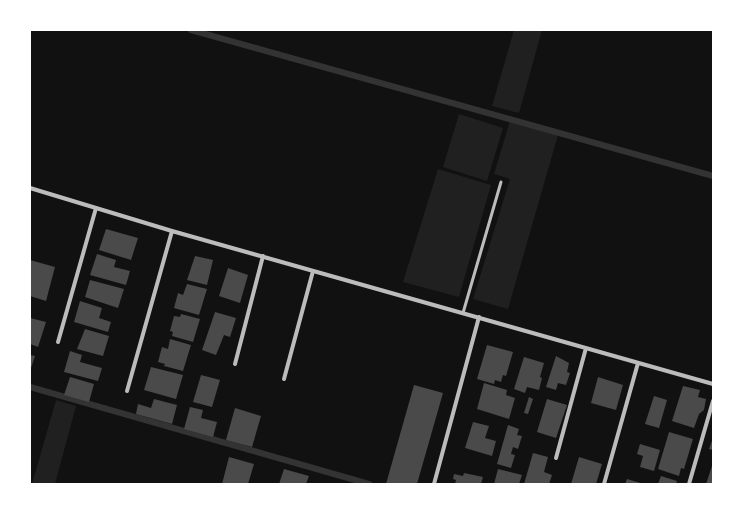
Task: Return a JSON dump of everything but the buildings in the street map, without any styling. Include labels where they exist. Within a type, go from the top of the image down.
[{"type":"street","points":[[30,188],[172,231],[713,384]]},
{"type":"street","points":[[58,342],[96,208]]},
{"type":"street","points":[[126,390],[172,231]]},
{"type":"street","points":[[235,364],[263,256]]},
{"type":"street","points":[[284,379],[313,271]]},
{"type":"street","points":[[434,484],[479,318]]},
{"type":"street","points":[[556,458],[586,348]]},
{"type":"street","points":[[604,484],[638,363]]},
{"type":"street","points":[[689,484],[713,401]]},
{"type":"lane","points":[[463,313],[501,182]]},
{"type":"shaded area","points":[[514,30],[542,30],[519,113],[492,106]]},
{"type":"shaded area","points":[[459,114],[503,128],[487,181],[443,167]]},
{"type":"shaded area","points":[[510,121],[558,135],[508,309],[473,299],[510,179],[494,174]]},
{"type":"shaded area","points":[[438,169],[491,185],[459,297],[403,282]]},
{"type":"shaded area","points":[[56,400],[76,406],[55,484],[32,484]]},
{"type":"waterway","points":[[191,30],[713,176]]},
{"type":"waterway","points":[[30,387],[369,484]]}]
